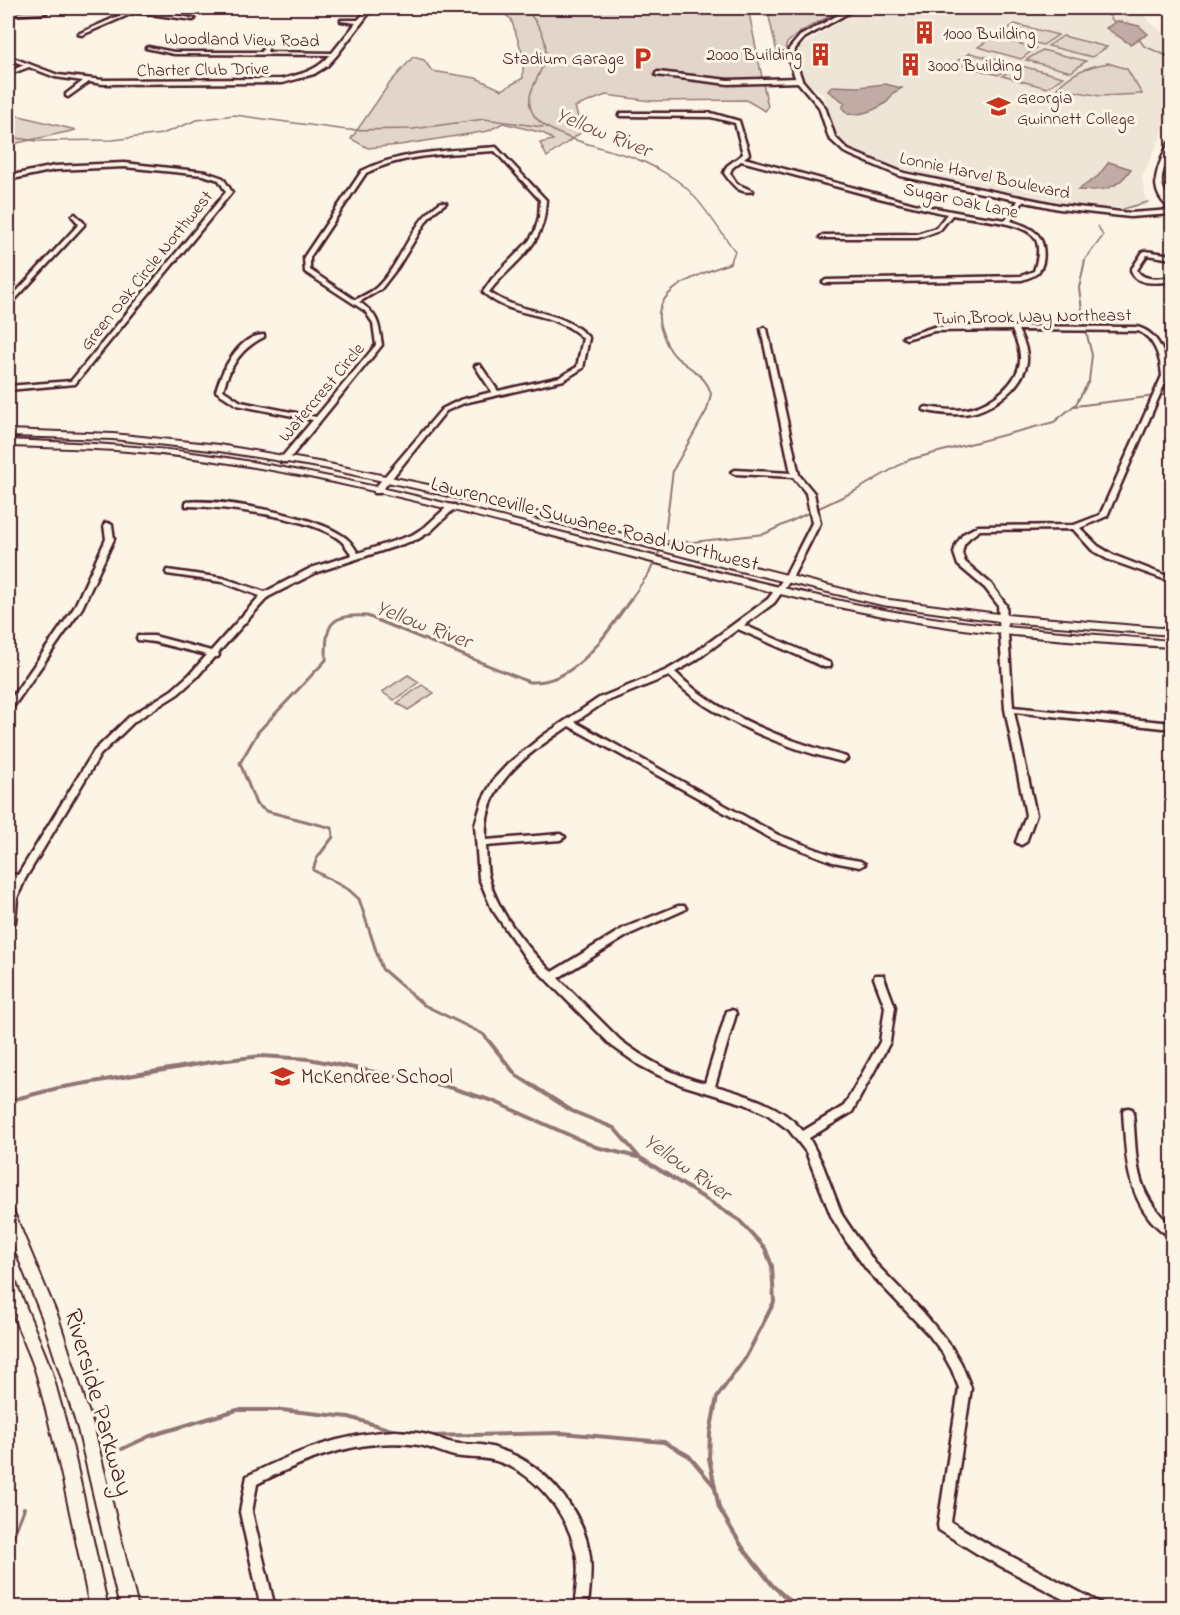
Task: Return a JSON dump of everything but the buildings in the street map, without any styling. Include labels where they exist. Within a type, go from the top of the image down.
[{"type":"main road","name":"Lawrenceville Suwanee Road Northwest","points":[[8,433],[140,438],[284,460],[386,480],[842,593],[906,605],[1003,617],[1173,632]]},
{"type":"main road","name":"Lawrenceville Suwanee Road Northwest","points":[[8,443],[115,447],[190,454],[452,507],[860,608],[1004,629],[1173,644]]},
{"type":"main road","name":"Riverside Parkway","points":[[8,1215],[50,1317],[86,1429],[129,1608]]},
{"type":"main road","name":"Riverside Parkway","points":[[8,1283],[43,1369],[64,1445],[99,1608]]},
{"type":"street","points":[[125,8],[193,20]]},
{"type":"street","points":[[172,16],[182,8]]},
{"type":"street","name":"Charter Club Drive","points":[[8,57],[57,76],[88,80],[165,83],[267,82],[296,79],[325,65],[371,8]]},
{"type":"street","name":"Lonnie Harvel Boulevard","points":[[854,8],[809,32],[795,44],[791,57],[799,80],[816,98],[832,138],[846,152],[902,175],[1088,212],[1130,214],[1173,210]]},
{"type":"street","points":[[80,34],[134,11]]},
{"type":"street","points":[[8,14],[44,12]]},
{"type":"street","points":[[343,21],[361,22]]},
{"type":"street","points":[[264,53],[268,40]]},
{"type":"street","name":"Woodland View Road","points":[[148,48],[174,53],[335,54]]},
{"type":"street","points":[[8,74],[29,65]]},
{"type":"street","points":[[658,74],[728,82],[799,80]]},
{"type":"street","points":[[68,95],[88,80]]},
{"type":"street","points":[[161,90],[165,83]]},
{"type":"street","points":[[622,115],[711,115],[729,118],[740,124],[746,154],[729,167],[728,177],[735,185],[750,191]]},
{"type":"street","points":[[1173,143],[1157,179],[1160,194],[1173,210]]},
{"type":"street","name":"Watercrest Circle","points":[[284,460],[379,345],[376,323],[367,310],[308,271],[307,257],[364,172],[394,160],[496,149],[543,200],[543,212],[534,239],[519,258],[493,280],[486,291],[494,300],[576,326],[586,338],[580,368],[562,379],[495,392],[462,401],[444,410],[386,480]]},
{"type":"street","name":"Sugar Oak Lane","points":[[741,159],[951,213],[1007,223],[1029,231],[1038,238],[1039,267],[1033,275],[1001,280],[826,282]]},
{"type":"street","name":"Green Oak Circle Northwest","points":[[8,178],[55,168],[124,165],[204,173],[221,179],[229,192],[73,382],[8,388]]},
{"type":"street","points":[[1007,223],[1021,200]]},
{"type":"street","points":[[355,302],[378,290],[428,215],[443,203]]},
{"type":"street","points":[[823,237],[918,236],[938,230],[951,213]]},
{"type":"street","points":[[8,304],[82,224],[75,216]]},
{"type":"street","points":[[1173,257],[1145,253],[1134,270],[1135,274],[1143,280],[1173,280]]},
{"type":"street","points":[[926,409],[973,409],[992,401],[1009,387],[1023,364],[1022,347],[1014,328]]},
{"type":"street","points":[[764,329],[795,475],[810,493],[816,523],[788,578],[771,601],[739,626],[670,672],[602,700],[530,749],[497,781],[487,799],[480,825],[484,878],[495,908],[512,936],[616,1043],[633,1057],[669,1076],[739,1096],[761,1106],[780,1116],[804,1136],[838,1218],[859,1250],[894,1293],[939,1338],[960,1368],[965,1388],[944,1525],[981,1548],[1095,1608]]},
{"type":"street","name":"Twin Brook Way Northeast","points":[[906,337],[934,329],[1142,330],[1149,334],[1165,368],[1165,376],[1103,516],[1075,526],[978,528],[966,536],[960,545],[958,553],[961,563],[999,600],[1003,617]]},
{"type":"street","points":[[262,336],[247,341],[223,375],[219,391],[239,404],[316,419]]},
{"type":"street","points":[[478,366],[495,392]]},
{"type":"street","points":[[735,472],[795,475]]},
{"type":"street","points":[[377,491],[386,480]]},
{"type":"street","points":[[189,504],[233,507],[320,527],[342,537],[356,556]]},
{"type":"street","points":[[10,922],[12,898],[20,879],[97,753],[132,719],[175,692],[215,655],[265,595],[292,579],[415,537],[435,524],[452,507]]},
{"type":"street","points":[[8,708],[78,608],[111,539],[108,525]]},
{"type":"street","points":[[1075,526],[1095,548],[1110,557],[1173,580]]},
{"type":"street","points":[[170,572],[223,580],[265,595]]},
{"type":"street","points":[[1003,617],[1009,708],[1031,814],[1021,842]]},
{"type":"street","points":[[739,626],[827,665]]},
{"type":"street","points":[[141,638],[154,639],[215,655]]},
{"type":"street","points":[[670,672],[687,689],[707,702],[768,733],[820,755],[843,759]]},
{"type":"street","points":[[1009,708],[1173,726]]},
{"type":"street","points":[[570,723],[775,837],[836,860],[860,864]]},
{"type":"street","points":[[483,843],[560,837]]},
{"type":"street","points":[[8,877],[20,879]]},
{"type":"street","points":[[552,977],[627,932],[681,908]]},
{"type":"street","points":[[804,1136],[848,1108],[885,1042],[890,1007],[879,978]]},
{"type":"street","points":[[709,1088],[731,1014]]},
{"type":"street","points":[[1128,1112],[1134,1183],[1154,1219],[1173,1232]]},
{"type":"street","points":[[268,1608],[246,1512],[251,1480],[298,1456],[320,1449],[387,1438],[417,1439],[457,1450],[489,1452],[520,1464],[538,1476],[567,1511],[583,1554],[581,1608]]},
{"type":"shaded area","points":[[495,8],[748,8],[768,107],[765,111],[746,100],[651,101],[606,95],[575,107],[579,120],[590,126],[547,157],[540,143],[553,140],[543,133],[503,123],[488,131],[400,145],[368,148],[351,139],[389,84],[413,57],[424,60],[432,71],[476,78],[502,90],[523,78],[523,55],[511,19]]},
{"type":"shaded area","points":[[767,8],[844,8],[800,32],[787,43],[783,57],[778,57]]},
{"type":"shaded area","name":"Georgia Gwinnett College","points":[[861,8],[1140,8],[1146,18],[1168,38],[1172,38],[1172,118],[1142,177],[1147,206],[1102,209],[983,194],[857,159],[830,138],[824,95],[796,76],[798,48]]},
{"type":"shaded area","points":[[1117,21],[1139,26],[1148,34],[1130,44],[1106,28]]},
{"type":"shaded area","points":[[1015,24],[1058,35],[1043,45],[1000,34]]},
{"type":"shaded area","points":[[1063,36],[1107,47],[1092,57],[1048,46]]},
{"type":"shaded area","points":[[993,37],[1036,48],[1021,59],[978,47]]},
{"type":"shaded area","points":[[1042,50],[1086,61],[1071,72],[1026,60]]},
{"type":"shaded area","points":[[970,53],[1014,64],[998,75],[954,63]]},
{"type":"shaded area","points":[[1108,63],[1127,69],[1142,94],[1100,96],[1057,88],[1080,71]]},
{"type":"shaded area","points":[[1018,65],[1063,77],[1047,88],[1002,76]]},
{"type":"shaded area","points":[[885,84],[902,88],[874,110],[860,114],[848,114],[842,108],[845,103],[828,91],[832,86],[858,87]]},
{"type":"shaded area","points":[[8,113],[76,130],[8,145]]},
{"type":"shaded area","points":[[1109,162],[1131,169],[1114,186],[1101,190],[1078,190],[1098,176]]},
{"type":"shaded area","points":[[408,675],[419,682],[394,700],[382,692]]},
{"type":"shaded area","points":[[422,685],[434,693],[408,710],[397,703]]},
{"type":"waterway","name":"Yellow River","points":[[524,8],[539,27],[545,44],[545,58],[530,94],[530,106],[536,118],[567,137],[638,160],[679,182],[711,217],[735,251],[731,261]]},
{"type":"waterway","points":[[1103,8],[1114,22]]},
{"type":"waterway","points":[[1139,39],[1144,46],[1172,58]]},
{"type":"waterway","points":[[8,137],[37,141],[113,140],[162,134],[197,120],[234,115],[347,130],[413,129],[484,119],[543,127]]},
{"type":"waterway","points":[[1123,209],[1148,202]]},
{"type":"waterway","points":[[1084,261],[1103,236],[1098,226]]},
{"type":"waterway","name":"Yellow River","points":[[664,541],[673,470],[707,410],[711,394],[709,387],[701,377],[677,358],[669,348],[661,329],[659,315],[662,303],[669,293],[692,278],[730,263],[731,260]]},
{"type":"waterway","points":[[1084,325],[1079,288],[1085,260]]},
{"type":"waterway","points":[[664,541],[693,542],[764,534],[855,491],[908,460],[1054,422],[1076,404],[1089,381],[1092,355],[1086,331]]},
{"type":"waterway","points":[[1075,406],[1172,394]]},
{"type":"waterway","name":"Yellow River","points":[[630,600],[649,573],[664,541]]},
{"type":"waterway","name":"Yellow River","points":[[489,1041],[483,1034],[424,1005],[382,969],[359,899],[349,890],[313,870],[317,858],[333,837],[332,828],[266,811],[256,804],[240,763],[258,732],[326,660],[329,630],[332,624],[344,617],[367,616],[529,682],[546,681],[562,675],[589,654],[631,599]]},
{"type":"waterway","name":"Yellow River","points":[[488,1040],[516,1075],[572,1111],[614,1128],[639,1157],[739,1220],[765,1248],[772,1266],[774,1302],[746,1357],[717,1397],[710,1433],[709,1458],[715,1487]]},
{"type":"waterway","points":[[8,1101],[58,1088],[211,1062],[261,1056],[309,1059],[445,1086],[493,1101],[596,1147],[637,1157]]},
{"type":"waterway","points":[[122,1449],[150,1436],[237,1410],[281,1410],[349,1417],[398,1432]]},
{"type":"waterway","points":[[428,1436],[562,1433],[664,1442],[689,1456],[715,1487]]},
{"type":"waterway","name":"Yellow River","points":[[715,1487],[719,1508],[743,1548],[773,1586],[798,1608]]},
{"type":"waterway","points":[[8,1549],[24,1508]]},
{"type":"place","name":"1000 Building","points":[[925,33]]},
{"type":"place","name":"2000 Building","points":[[820,54]]},
{"type":"place","name":"Stadium Garage","points":[[642,58]]},
{"type":"place","name":"3000 Building","points":[[910,65]]},
{"type":"place","name":"Georgia Gwinnett College","points":[[999,107]]},
{"type":"place","name":"McKendree School","points":[[283,1076]]}]
